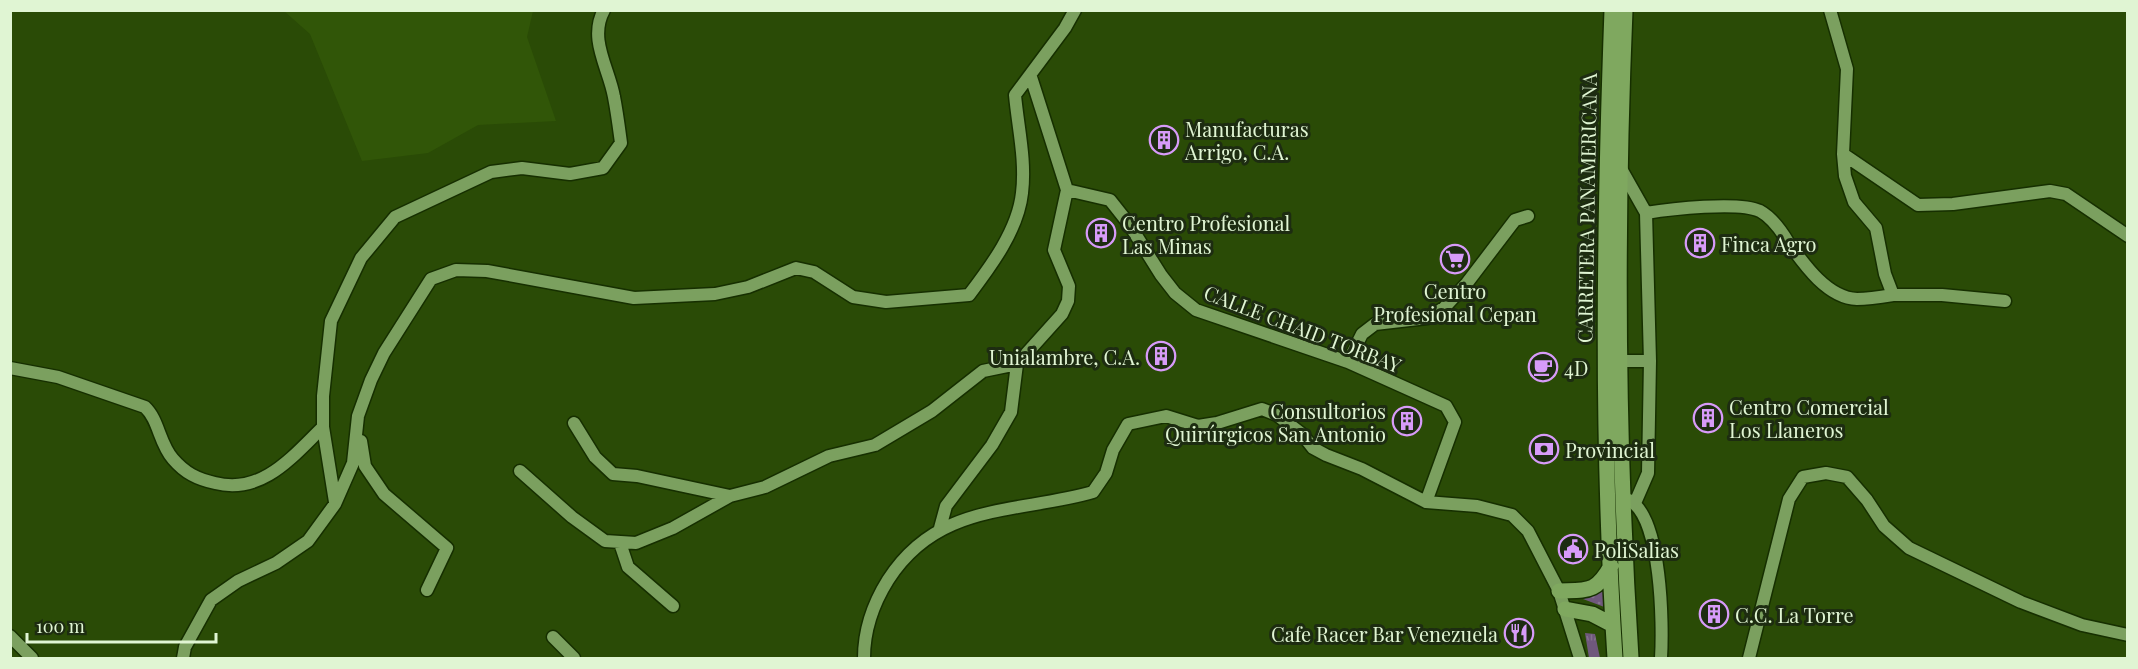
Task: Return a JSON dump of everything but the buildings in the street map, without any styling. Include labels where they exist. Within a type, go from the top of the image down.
[{"type":"main road","name":"CARRETERA PANAMERICANA","points":[[1612,10],[1604,220],[1605,484],[1615,658]]},
{"type":"main road","name":"CARRETERA PANAMERICANA","points":[[1625,10],[1619,166],[1618,361],[1629,500],[1630,658]]},
{"type":"main road","points":[[1559,591],[1591,590],[1601,583],[1611,566]]},
{"type":"main road","points":[[1565,609],[1592,614],[1613,625]]},
{"type":"street","points":[[335,504],[323,427],[323,396],[331,321],[361,258],[395,217],[491,172],[522,168],[570,174],[603,168],[621,143],[614,95],[601,55],[598,34],[600,18],[604,10]]},
{"type":"street","points":[[183,658],[185,647],[211,600],[308,541],[335,504],[353,462],[358,416],[384,353],[431,279],[456,270],[486,271],[634,298],[715,294],[748,287],[796,268],[814,272],[853,297],[886,302],[969,295],[988,270],[1010,230],[1022,195],[1023,159],[1015,96],[1031,77],[1075,10]]},
{"type":"street","points":[[1830,10],[1847,69],[1843,154],[1845,176],[1854,202],[1876,228],[1885,274],[1893,296]]},
{"type":"street","points":[[940,528],[946,506],[992,445],[1011,412],[1017,364],[1062,314],[1068,301],[1069,286],[1054,250],[1067,190],[1031,77]]},
{"type":"street","points":[[1843,154],[1918,205],[1953,204],[2050,191],[2066,194],[2127,236]]},
{"type":"street","points":[[1619,166],[1646,213],[1650,361],[1648,473],[1629,500],[1651,537],[1659,573],[1664,623],[1661,658]]},
{"type":"street","name":"CALLE CHAID TORBAY","points":[[1067,190],[1110,200],[1129,224],[1175,293],[1196,310],[1348,362],[1446,406],[1455,422],[1426,502]]},
{"type":"street","points":[[1646,213],[1674,208],[1748,208],[1762,212],[1783,234],[1804,264],[1832,290],[1855,299],[1942,295],[2005,301]]},
{"type":"street","points":[[1348,362],[1362,334],[1375,324],[1427,318],[1444,308],[1467,283],[1515,220],[1528,216]]},
{"type":"street","points":[[1618,361],[1650,361]]},
{"type":"street","points":[[520,471],[572,517],[604,541],[636,543],[673,528],[730,496],[765,487],[829,456],[875,445],[932,411],[983,371],[1017,364]]},
{"type":"street","points":[[10,368],[58,377],[145,407],[151,413],[171,458],[193,478],[231,487],[259,482],[283,466],[323,427]]},
{"type":"street","points":[[864,658],[868,625],[884,587],[896,569],[940,528],[1019,505],[1093,492],[1106,473],[1113,450],[1128,424],[1166,416],[1198,426],[1262,410],[1277,415],[1302,434],[1313,448],[1362,469],[1426,502],[1477,506],[1512,515],[1527,531],[1559,591],[1580,658]]},
{"type":"street","points":[[358,416],[365,466],[392,502],[444,543],[447,548],[427,590]]},
{"type":"street","points":[[574,423],[595,457],[613,474],[637,476],[730,496]]},
{"type":"street","points":[[1749,658],[1789,499],[1803,477],[1826,473],[1847,477],[1867,500],[1884,526],[1909,548],[2021,602],[2082,625],[2127,635]]},
{"type":"street","points":[[620,543],[628,567],[672,606]]},
{"type":"street","points":[[10,636],[32,658]]},
{"type":"street","points":[[553,637],[574,658]]},
{"type":"shaded area","points":[[284,11],[533,11],[527,37],[556,121],[478,125],[428,153],[362,161],[310,34]]},
{"type":"green space","points":[[1606,588],[1607,608],[1583,599]]},
{"type":"green space","points":[[1585,633],[1595,634],[1600,658],[1589,658]]},
{"type":"place","name":"Manufacturas Arrigo, C.A.","points":[[1164,140]]},
{"type":"place","name":"Centro Profesional Las Minas","points":[[1101,233]]},
{"type":"place","name":"Finca Agro","points":[[1700,243]]},
{"type":"place","name":"Centro Profesional Cepan","points":[[1455,259]]},
{"type":"place","name":"Unialambre, C.A.","points":[[1161,356]]},
{"type":"place","name":"4D","points":[[1543,367]]},
{"type":"place","name":"Centro Comercial Los Llaneros","points":[[1708,418]]},
{"type":"place","name":"Consultorios Quirúrgicos San Antonio","points":[[1407,421]]},
{"type":"place","name":"Provincial","points":[[1544,449]]},
{"type":"place","name":"PoliSalias","points":[[1573,549]]},
{"type":"place","name":"C.C. La Torre","points":[[1714,614]]},
{"type":"place","name":"Cafe Racer Bar Venezuela","points":[[1519,633]]}]
